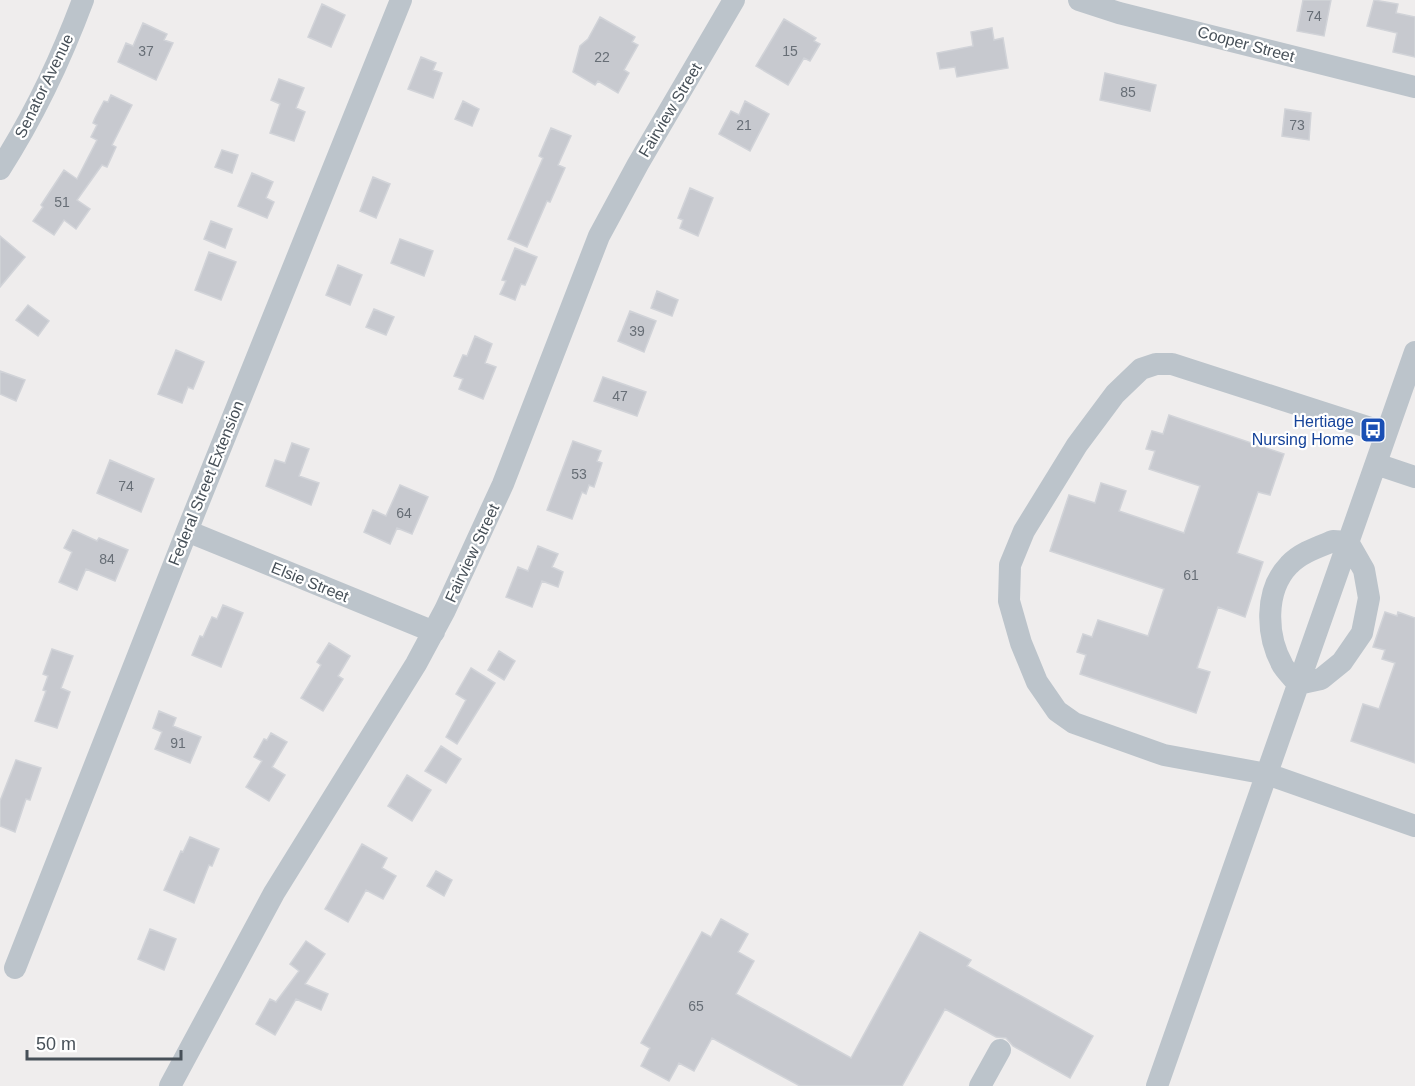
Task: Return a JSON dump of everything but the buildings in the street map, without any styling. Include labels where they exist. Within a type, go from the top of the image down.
[{"type":"street","name":"Senator Avenue","points":[[0,169],[48,82],[82,0]]},
{"type":"street","name":"Federal Street Extension","points":[[15,968],[187,531],[401,0]]},
{"type":"street","name":"Fairview Street","points":[[170,1086],[274,893],[434,632],[475,550],[503,484],[599,236],[638,164],[734,0]]},
{"type":"street","name":"Cooper Street","points":[[1079,0],[1119,13],[1415,87]]},
{"type":"street","points":[[1157,1086],[1415,352]]},
{"type":"street","points":[[1386,433],[1172,364],[1156,364],[1141,369],[1115,394],[1077,446],[1024,531],[1010,565],[1009,602],[1021,644],[1037,682],[1057,711],[1074,723],[1164,755],[1267,774],[1415,826]]},
{"type":"street","points":[[1376,464],[1415,477]]},
{"type":"street","name":"Elsie Street","points":[[187,531],[434,632]]},
{"type":"street","points":[[1298,684],[1283,665],[1271,634],[1271,607],[1275,583],[1290,564],[1303,554],[1333,541],[1348,542]]},
{"type":"street","points":[[1298,684],[1321,679],[1342,662],[1362,633],[1369,598],[1364,570],[1348,542]]},
{"type":"street","points":[[980,1086],[1000,1050]]},
{"type":"place","name":"Hertiage Nursing Home","points":[[1373,430]]}]
